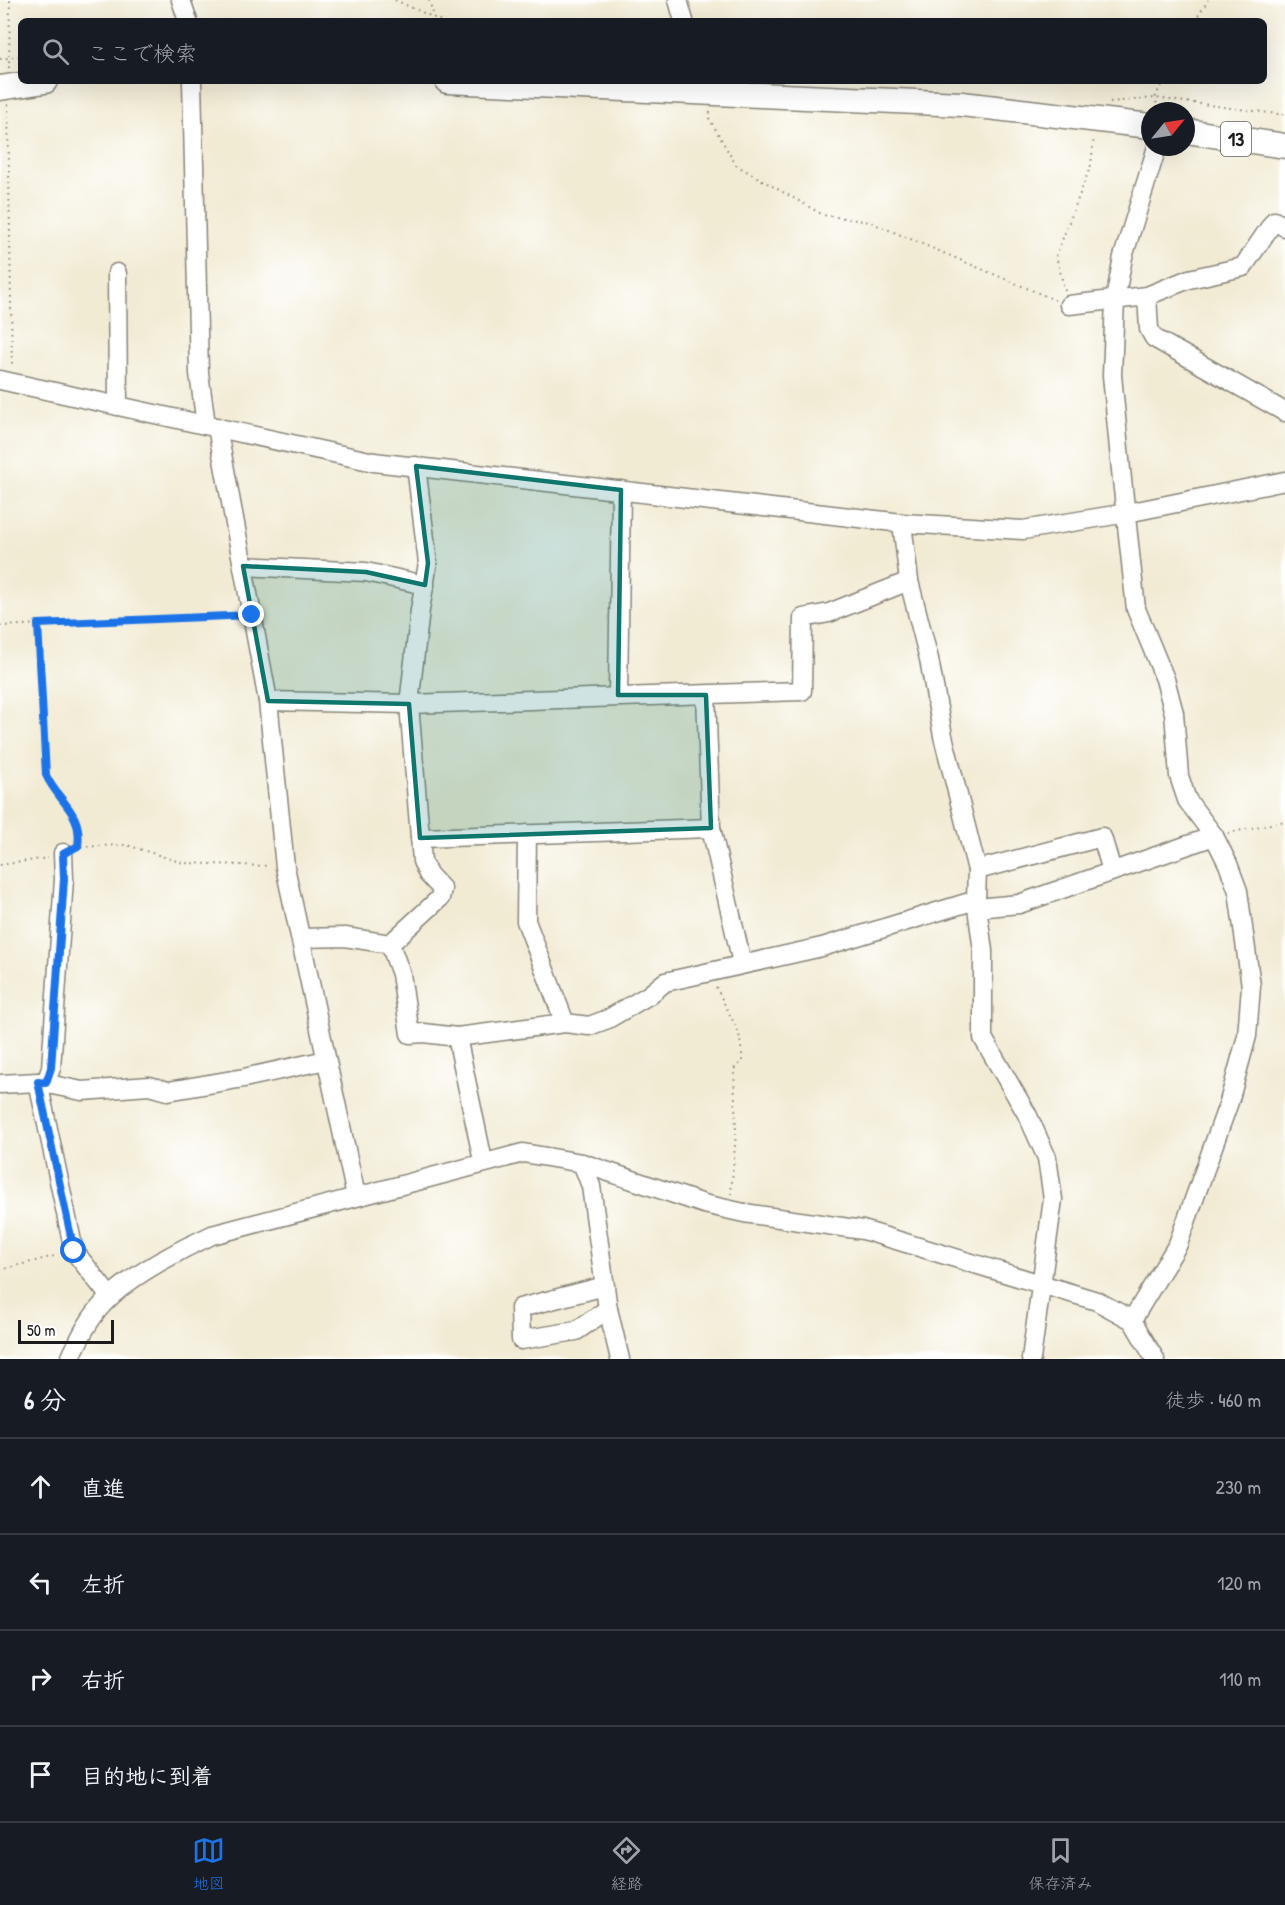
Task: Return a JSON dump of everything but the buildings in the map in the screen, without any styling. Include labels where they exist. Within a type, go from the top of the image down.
[{"type":"main road","points":[[4,87],[24,84]]},
{"type":"main road","points":[[540,84],[696,89],[951,104],[1141,125]]},
{"type":"main road","name":"13","points":[[1195,132],[1285,146]]},
{"type":"street","points":[[182,0],[187,18]]},
{"type":"street","points":[[678,0],[683,18]]},
{"type":"street","points":[[192,84],[199,373],[243,566],[268,701],[285,867],[356,1196]]},
{"type":"street","points":[[1132,1320],[1178,1244],[1229,1102],[1247,1036],[1251,986],[1238,891],[1214,836],[1187,800],[1179,776],[1174,713],[1165,679],[1137,609],[1112,375],[1115,300],[1123,257],[1154,156]]},
{"type":"street","points":[[1069,305],[1147,296],[1189,279],[1243,267],[1274,221],[1285,227]]},
{"type":"street","points":[[117,273],[118,406]]},
{"type":"street","points":[[1147,296],[1149,329],[1154,338],[1285,412]]},
{"type":"street","points":[[6,381],[374,462],[902,523],[1023,530],[1127,513],[1285,481]]},
{"type":"street","points":[[390,944],[440,898],[442,889],[428,874],[422,861],[410,704],[428,563],[416,466]]},
{"type":"street","points":[[618,695],[621,490]]},
{"type":"street","points":[[902,523],[909,581],[929,659],[943,736],[978,870],[977,904],[983,951],[981,1011],[984,1044],[1028,1116],[1047,1158],[1053,1199],[1031,1359]]},
{"type":"street","points":[[243,566],[366,572],[424,585]]},
{"type":"street","points":[[268,701],[410,704],[618,695],[706,695],[802,691],[802,618],[829,613],[909,581]]},
{"type":"street","points":[[706,695],[711,828],[725,899],[742,963]]},
{"type":"street","points":[[420,838],[711,828]]},
{"type":"street","points":[[527,834],[526,921],[565,1023]]},
{"type":"street","points":[[390,944],[401,974],[410,1034],[457,1036],[565,1023],[589,1026],[608,1019],[649,995],[665,982],[822,947],[977,904],[1019,904],[1214,836]]},
{"type":"street","points":[[978,870],[1102,837],[1112,871]]},
{"type":"street","points":[[71,850],[64,879],[51,1068],[42,1082],[74,1251],[110,1297]]},
{"type":"street","points":[[301,938],[345,937],[390,944]]},
{"type":"street","points":[[457,1036],[483,1161]]},
{"type":"street","points":[[0,1084],[42,1082],[82,1091],[149,1086],[168,1091],[244,1078],[326,1060]]},
{"type":"street","points":[[70,1359],[84,1328],[110,1297],[177,1251],[212,1235],[483,1161],[523,1153],[582,1163],[730,1210],[863,1230],[1097,1301],[1132,1320],[1155,1359]]},
{"type":"street","points":[[582,1163],[591,1186],[608,1309],[620,1359]]},
{"type":"street","points":[[605,1286],[520,1308],[520,1340],[576,1331],[608,1309]]},
{"type":"path","points":[[6,381],[4,87],[9,58],[10,0]]},
{"type":"path","points":[[395,0],[434,17]]},
{"type":"path","points":[[429,0],[434,17]]},
{"type":"path","points":[[1197,18],[1208,0]]},
{"type":"path","points":[[0,59],[18,56]]},
{"type":"path","points":[[1156,102],[1155,98],[1162,84]]},
{"type":"path","points":[[696,89],[709,118],[736,165],[823,215],[870,222],[1069,305]]},
{"type":"path","points":[[1069,305],[1056,256],[1091,165],[1100,103],[1155,98],[1285,115]]},
{"type":"path","points":[[0,626],[252,615]]},
{"type":"path","points":[[38,624],[46,775],[52,788],[71,808],[80,834],[71,850]]},
{"type":"path","points":[[1214,836],[1285,821]]},
{"type":"path","points":[[0,865],[35,861],[71,850],[127,845],[183,863],[285,867]]},
{"type":"path","points":[[708,971],[739,1033],[743,1061],[735,1069],[736,1133],[730,1210]]},
{"type":"path","points":[[0,1270],[74,1251]]},
{"type":"highlighted area","points":[[416,466],[621,490],[618,695],[706,695],[711,828],[420,838],[409,704],[268,701],[243,566],[366,572],[425,585],[428,563]]},
{"type":"route","points":[[74,1251],[38,1082],[46,1083],[51,1068],[64,879],[63,854],[78,846],[80,834],[71,808],[52,788],[46,775],[38,624],[252,615]]}]
